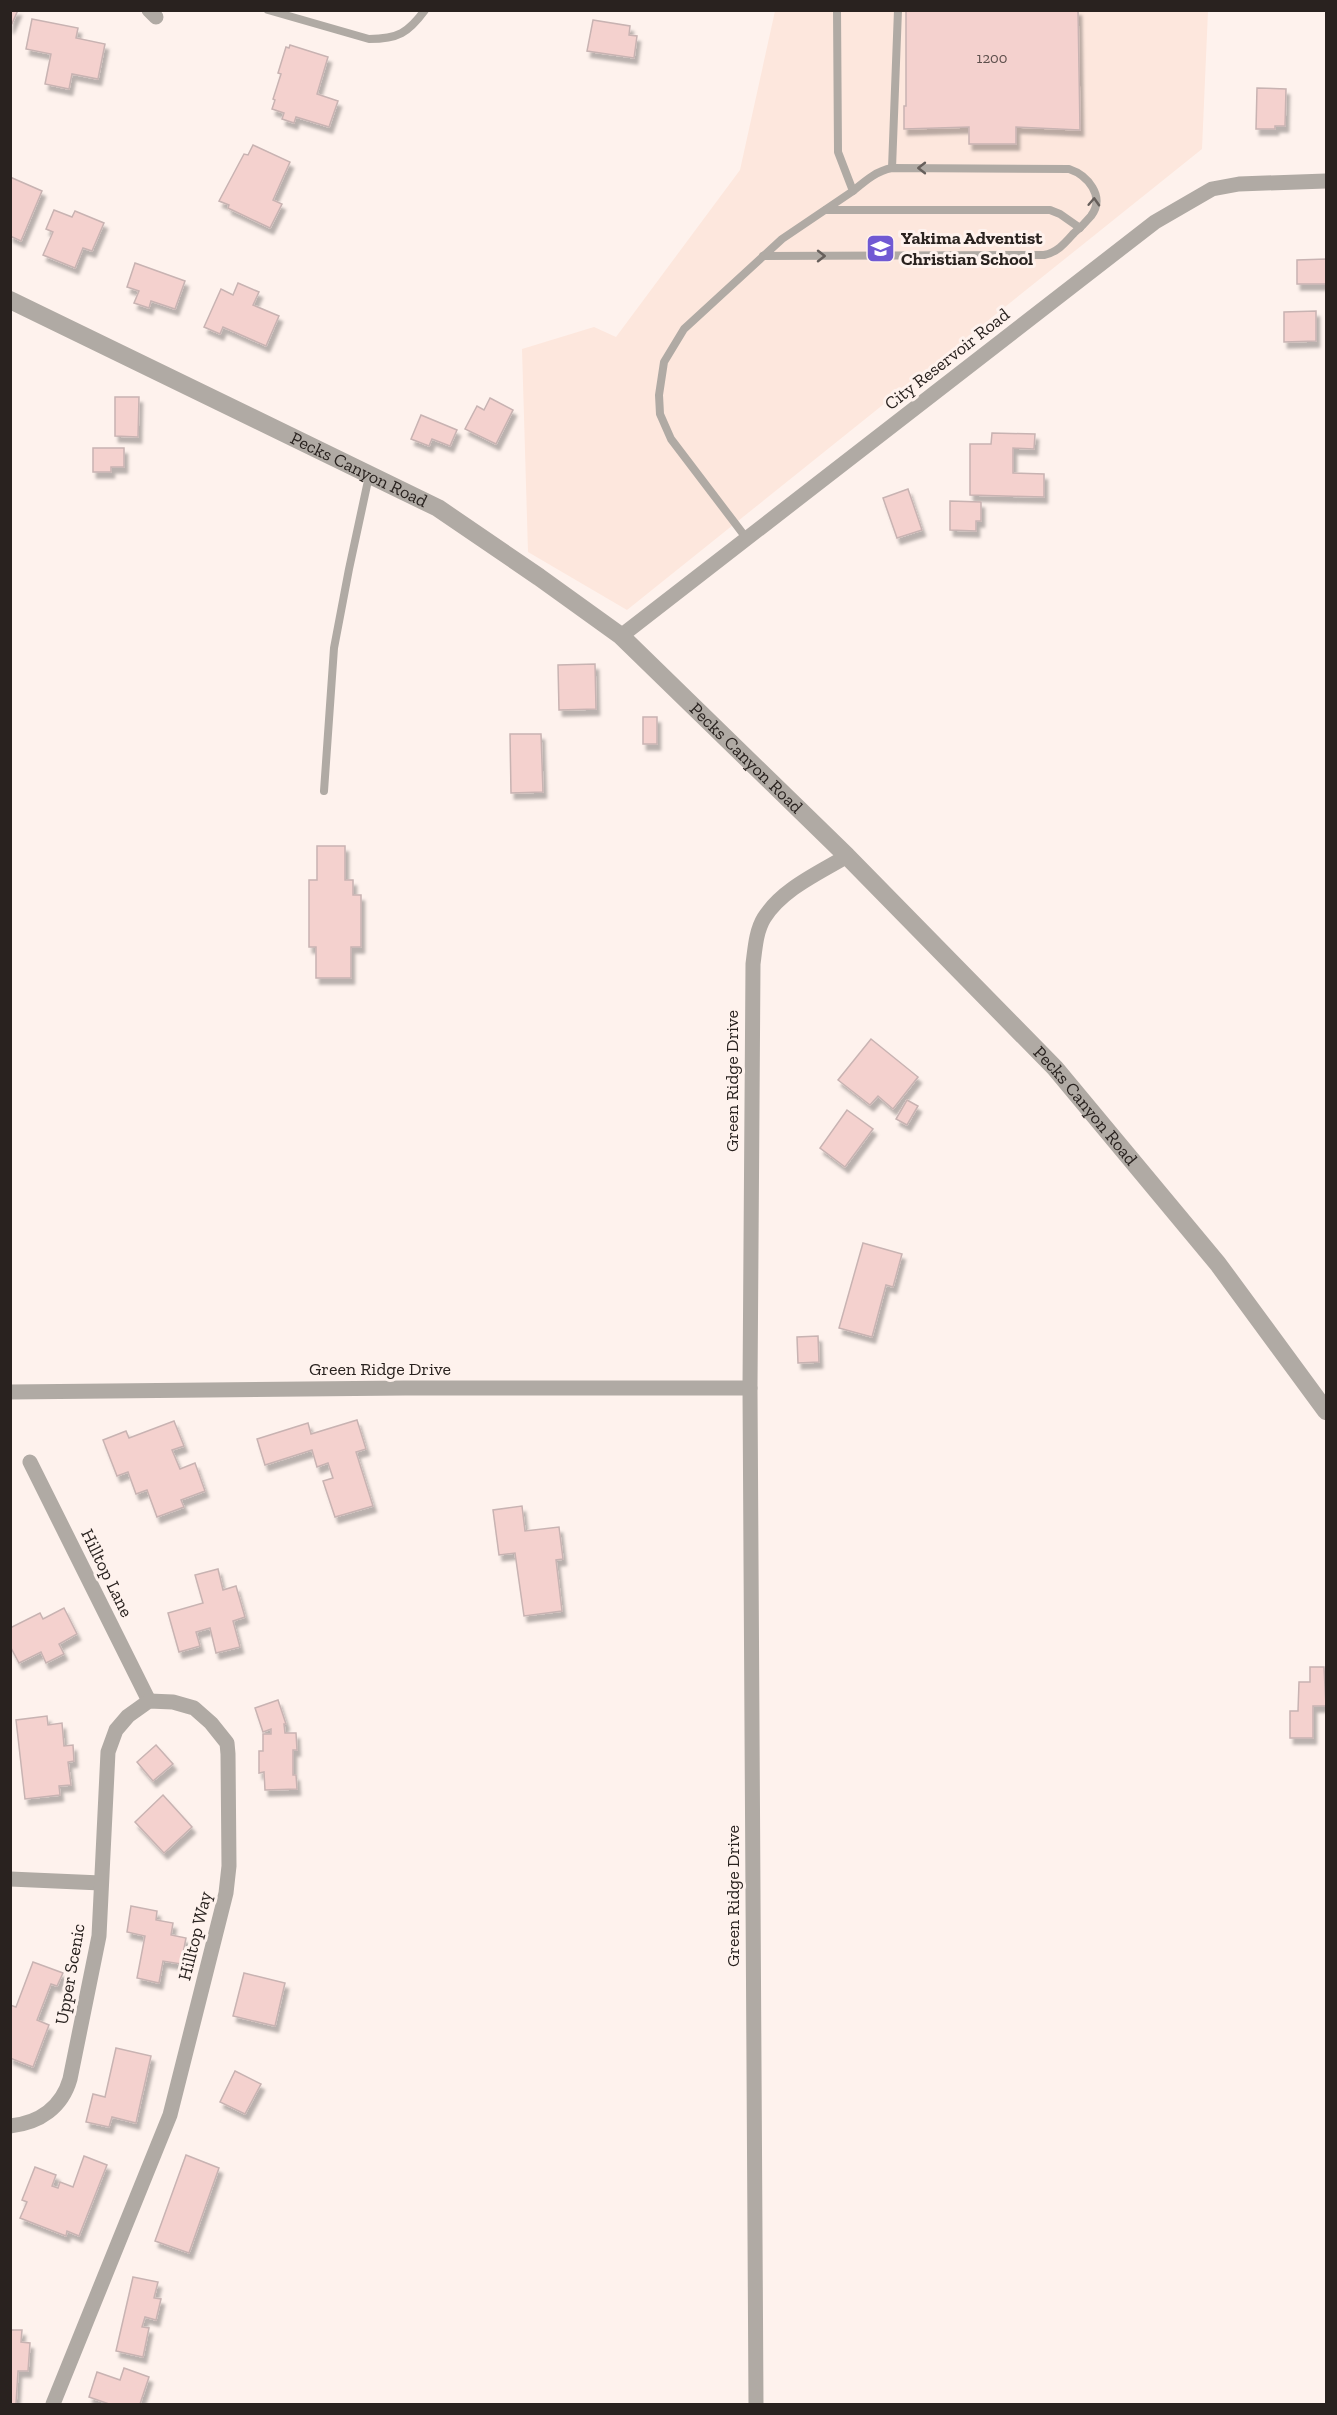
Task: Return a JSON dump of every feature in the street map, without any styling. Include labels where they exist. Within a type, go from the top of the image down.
[{"type":"street","name":"City Reservoir Road","points":[[621,636],[1163,217],[1212,189],[1239,184],[1326,181]]},
{"type":"street","name":"Pecks Canyon Road","points":[[10,300],[438,508],[621,636],[848,856],[1055,1068],[1218,1264],[1326,1411]]},
{"type":"street","name":"Green Ridge Drive","points":[[756,2404],[750,1388],[753,964],[758,933],[764,918],[782,896],[848,856]]},
{"type":"street","name":"Green Ridge Drive","points":[[10,1392],[405,1388],[750,1388]]},
{"type":"street","name":"Hilltop Lane","points":[[30,1462],[149,1701]]},
{"type":"street","points":[[10,1878],[101,1883],[108,1752],[116,1730],[128,1716],[149,1701]]},
{"type":"street","name":"Hilltop Way","points":[[53,2404],[170,2115],[226,1893],[229,1866],[227,1743],[211,1723],[194,1708],[173,1702],[149,1701]]},
{"type":"street","name":"Upper Scenic","points":[[10,2126],[44,2116],[66,2094],[99,1936],[101,1883]]},
{"type":"lane","points":[[268,10],[369,39],[382,39],[405,33],[425,10]]},
{"type":"lane","points":[[837,10],[837,145],[844,173],[853,191]]},
{"type":"lane","points":[[892,168],[898,10]]},
{"type":"lane","points":[[747,539],[671,439],[660,414],[659,395],[664,362],[684,329],[763,256],[782,239],[883,170],[892,168],[1069,169],[1081,173],[1093,185],[1096,201],[1093,214],[1056,252],[1044,255],[763,256]]},
{"type":"lane","points":[[825,210],[1050,210],[1080,228]]},
{"type":"lane","points":[[324,790],[334,648],[348,569],[370,475]]},
{"type":"shaded area","name":"Yakima Adventist Christian School","points":[[775,11],[1208,11],[1202,149],[627,610],[528,552],[522,349],[594,327],[616,337],[740,170]]},
{"type":"building","points":[[10,10],[18,10],[10,28]]},
{"type":"building","points":[[906,10],[1078,10],[1080,130],[1016,127],[1016,144],[969,144],[969,127],[904,129]]},
{"type":"building","points":[[32,19],[78,28],[76,38],[105,44],[98,79],[72,74],[69,89],[45,84],[51,54],[26,49]]},
{"type":"building","points":[[593,20],[630,26],[629,35],[637,36],[634,58],[587,51]]},
{"type":"building","points":[[290,45],[328,57],[317,94],[338,101],[329,127],[296,117],[294,123],[282,119],[284,113],[272,109],[281,74],[278,73],[286,47],[289,48]]},
{"type":"building","points":[[1257,88],[1286,89],[1285,126],[1275,126],[1275,129],[1256,129]]},
{"type":"building","points":[[253,145],[290,162],[273,200],[282,204],[270,228],[228,208],[229,205],[219,201],[244,154],[248,155]]},
{"type":"building","points":[[10,177],[42,191],[21,241],[10,236]]},
{"type":"building","points":[[54,210],[72,217],[75,211],[104,223],[92,251],[83,248],[75,268],[43,255],[53,232],[46,229]]},
{"type":"building","points":[[1326,259],[1326,284],[1297,284],[1297,260]]},
{"type":"building","points":[[135,263],[185,281],[175,309],[151,301],[149,308],[134,303],[139,291],[127,287]]},
{"type":"building","points":[[238,283],[259,292],[253,305],[279,316],[266,346],[223,327],[220,334],[204,327],[221,289],[233,295]]},
{"type":"building","points":[[1316,311],[1316,341],[1284,342],[1284,312]]},
{"type":"building","points":[[115,397],[139,397],[138,437],[115,436]]},
{"type":"building","points":[[490,398],[513,410],[496,444],[465,429],[477,406],[484,410]]},
{"type":"building","points":[[421,415],[457,430],[450,446],[432,439],[429,446],[411,439]]},
{"type":"building","points":[[992,433],[1035,434],[1034,449],[1013,448],[1013,473],[1044,474],[1044,497],[970,495],[970,444],[991,444]]},
{"type":"building","points":[[93,448],[124,448],[124,467],[111,467],[111,472],[93,472]]},
{"type":"building","points":[[908,489],[922,530],[897,538],[883,498]]},
{"type":"building","points":[[950,501],[981,502],[981,521],[976,521],[976,531],[950,530]]},
{"type":"building","points":[[595,664],[596,709],[559,710],[558,665]]},
{"type":"building","points":[[643,717],[657,717],[657,744],[643,744]]},
{"type":"building","points":[[510,734],[541,734],[543,792],[511,793]]},
{"type":"building","points":[[317,846],[345,846],[345,880],[353,880],[353,895],[361,895],[361,947],[351,947],[351,978],[316,978],[316,947],[309,947],[309,880],[317,880]]},
{"type":"building","points":[[871,1039],[918,1077],[893,1109],[878,1096],[870,1105],[838,1080]]},
{"type":"building","points":[[907,1100],[918,1106],[907,1125],[896,1119]]},
{"type":"building","points":[[847,1110],[873,1129],[845,1167],[820,1148]]},
{"type":"building","points":[[863,1243],[902,1254],[893,1287],[886,1285],[872,1337],[839,1328]]},
{"type":"building","points":[[818,1336],[819,1362],[798,1363],[797,1337]]},
{"type":"building","points":[[357,1420],[366,1449],[356,1452],[373,1506],[335,1517],[323,1481],[333,1478],[328,1463],[317,1467],[312,1450],[265,1465],[257,1439],[308,1423],[311,1434]]},
{"type":"building","points":[[174,1421],[184,1446],[172,1450],[180,1469],[195,1463],[205,1491],[181,1500],[184,1507],[157,1517],[147,1490],[136,1494],[128,1472],[117,1476],[103,1440],[126,1431],[129,1438]]},
{"type":"building","points":[[522,1506],[525,1531],[559,1527],[563,1559],[556,1560],[562,1611],[524,1616],[515,1553],[499,1555],[493,1510]]},
{"type":"building","points":[[218,1569],[223,1590],[236,1586],[245,1617],[233,1621],[240,1647],[216,1653],[210,1628],[196,1632],[200,1646],[179,1652],[168,1613],[203,1603],[195,1575]]},
{"type":"building","points":[[64,1608],[77,1634],[59,1644],[64,1654],[46,1663],[41,1652],[19,1663],[10,1646],[10,1628],[40,1613],[43,1619]]},
{"type":"building","points":[[1310,1667],[1324,1667],[1326,1706],[1313,1706],[1313,1738],[1290,1738],[1290,1711],[1298,1711],[1299,1682],[1310,1682]]},
{"type":"building","points":[[278,1700],[286,1724],[284,1724],[285,1733],[296,1733],[297,1750],[293,1750],[293,1775],[296,1775],[297,1789],[265,1790],[264,1772],[259,1773],[259,1751],[263,1751],[263,1734],[271,1734],[271,1729],[263,1732],[255,1708]]},
{"type":"building","points":[[47,1716],[48,1725],[62,1723],[64,1746],[73,1745],[74,1761],[68,1762],[71,1785],[59,1786],[60,1795],[25,1799],[16,1720]]},
{"type":"building","points":[[156,1745],[173,1764],[153,1781],[137,1762]]},
{"type":"building","points":[[163,1795],[192,1827],[164,1853],[135,1822]]},
{"type":"building","points":[[131,1906],[157,1911],[156,1920],[173,1923],[171,1935],[186,1938],[181,1964],[163,1961],[159,1983],[137,1978],[145,1936],[127,1932]]},
{"type":"building","points":[[33,1962],[63,1973],[57,1986],[51,1984],[37,2020],[49,2025],[33,2067],[10,2058],[10,2005],[16,2007]]},
{"type":"building","points":[[244,1973],[285,1983],[275,2026],[233,2016]]},
{"type":"building","points":[[116,2048],[151,2056],[136,2123],[112,2117],[109,2127],[86,2122],[93,2094],[105,2097]]},
{"type":"building","points":[[235,2071],[261,2084],[245,2114],[220,2102]]},
{"type":"building","points":[[186,2155],[219,2168],[189,2253],[155,2241]]},
{"type":"building","points":[[84,2156],[107,2165],[79,2236],[67,2231],[66,2236],[20,2218],[27,2202],[22,2200],[35,2167],[56,2175],[52,2186],[58,2188],[60,2182],[73,2187]]},
{"type":"building","points":[[133,2277],[158,2282],[154,2298],[161,2299],[156,2320],[145,2317],[142,2327],[149,2328],[143,2357],[116,2351]]},
{"type":"building","points":[[10,2330],[22,2330],[21,2342],[30,2343],[28,2371],[18,2371],[16,2404],[10,2404]]},
{"type":"building","points":[[124,2368],[149,2377],[140,2404],[109,2404],[89,2397],[97,2372],[120,2380]]},
{"type":"place","name":"Yakima Adventist Christian School","points":[[880,248]]}]
